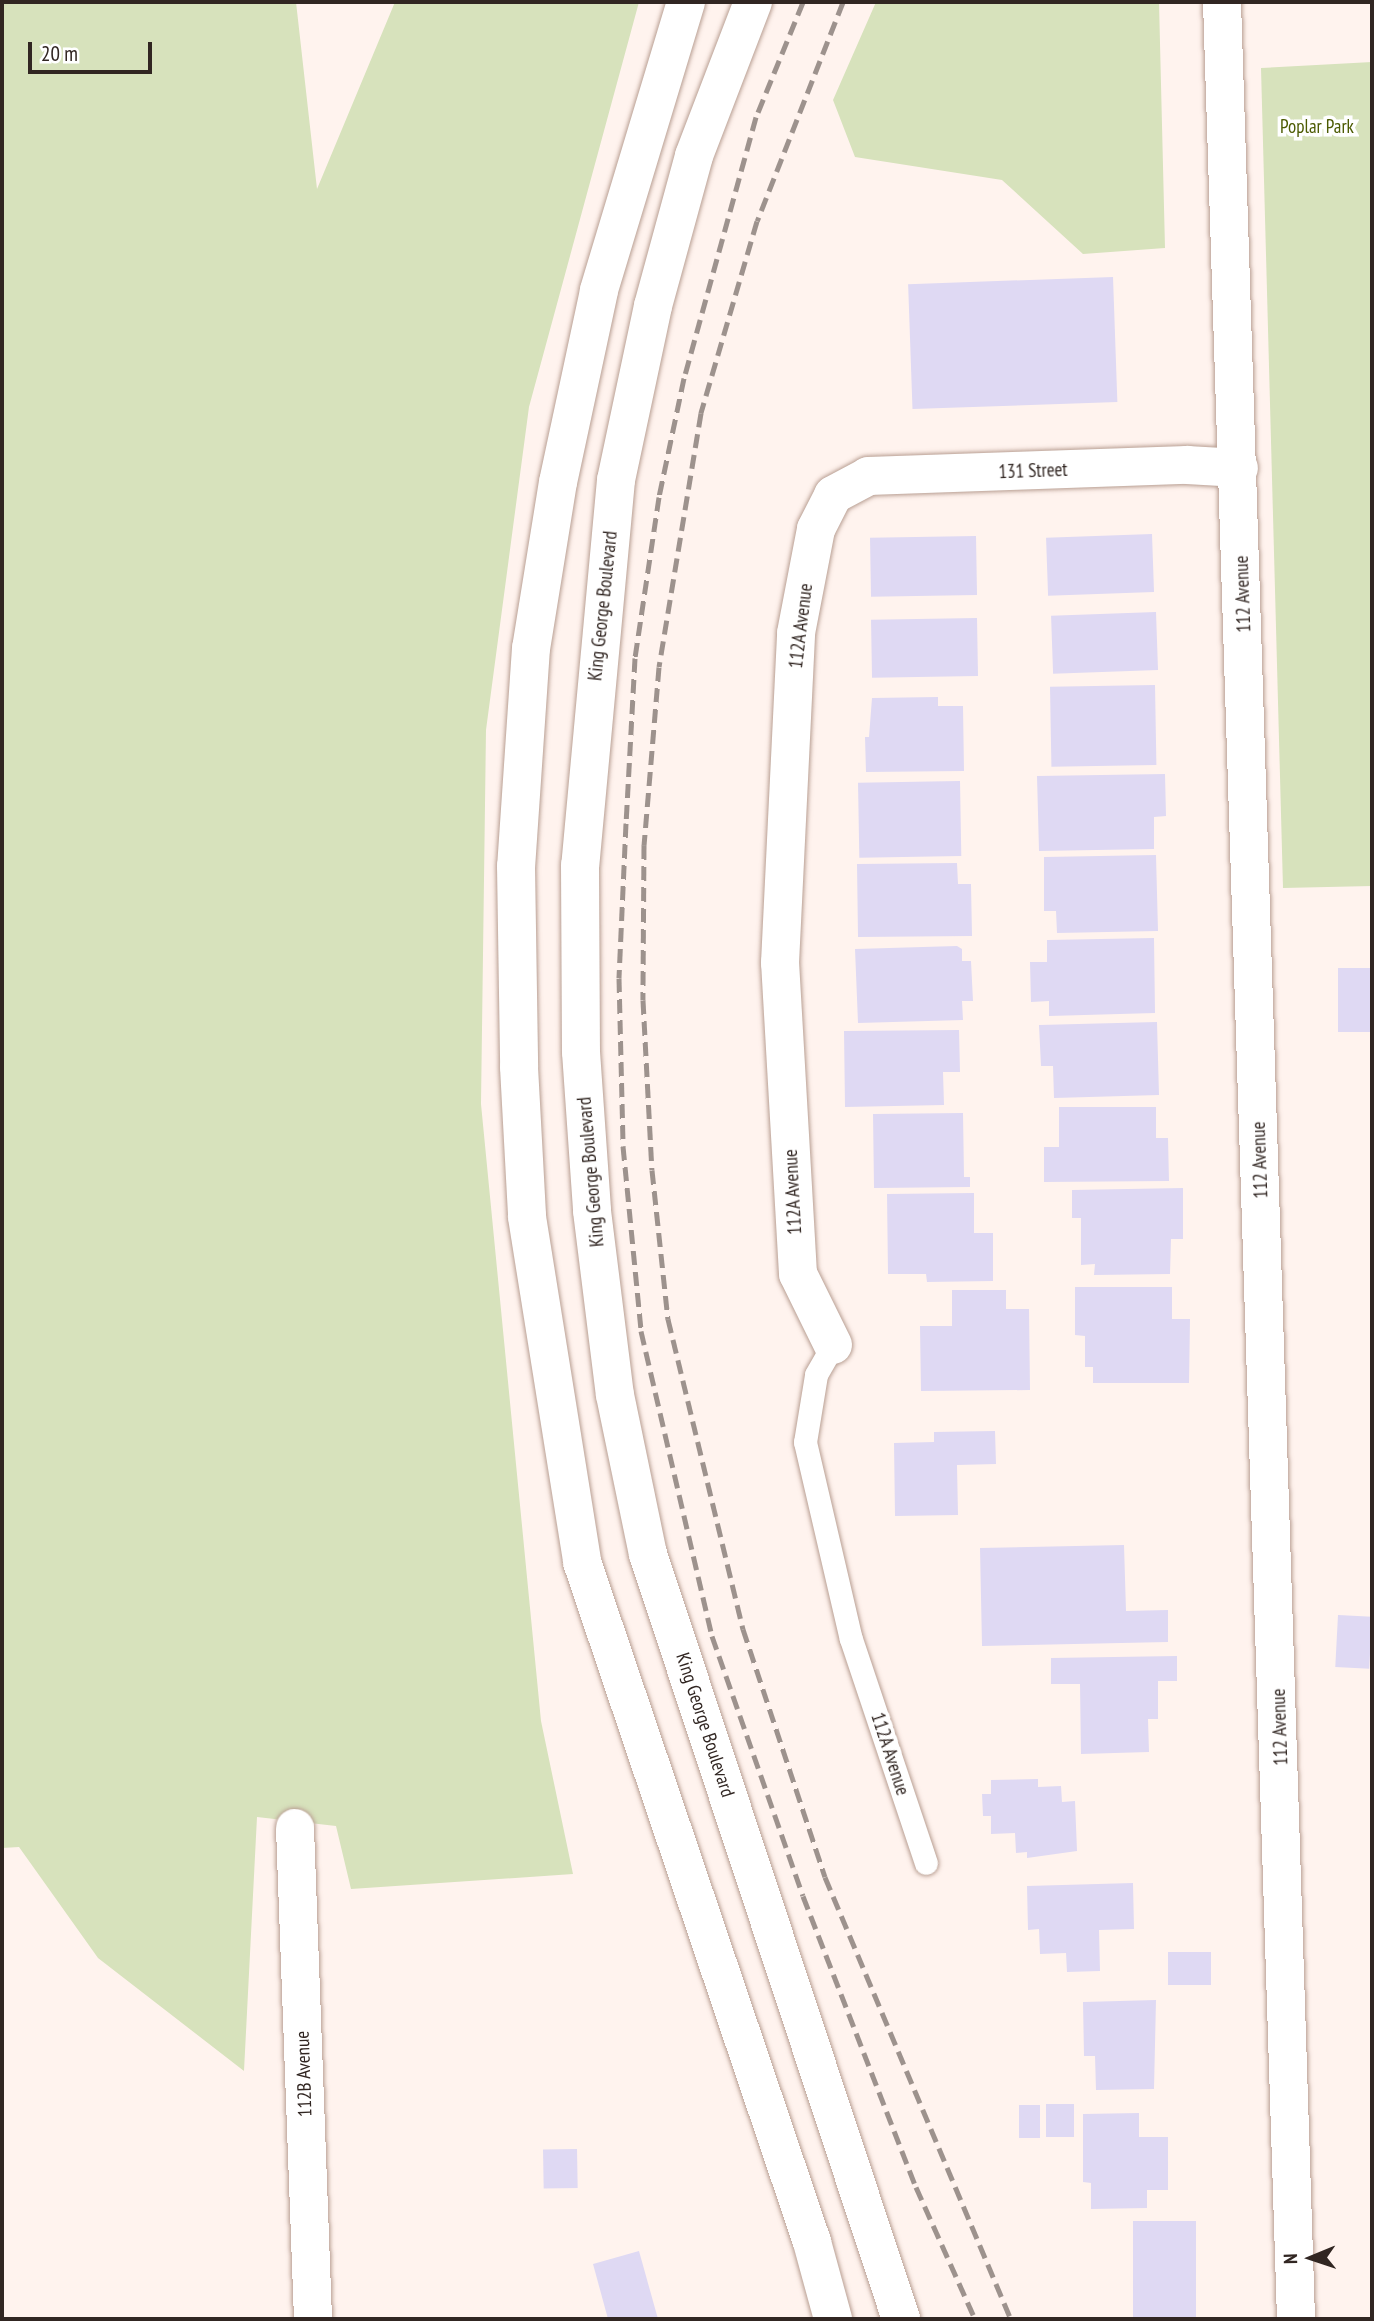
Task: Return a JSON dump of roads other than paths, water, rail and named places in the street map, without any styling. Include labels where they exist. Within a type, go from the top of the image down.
[{"type":"main road","points":[[686,2],[599,291],[558,482],[531,648],[516,866],[519,1067],[527,1217],[582,1562],[812,2242],[833,2319]]},
{"type":"main road","name":"King George Boulevard","points":[[753,2],[694,156],[653,306],[616,480],[580,865],[581,1052],[592,1211],[615,1395],[648,1554],[901,2319]]},
{"type":"main road","name":"112 Avenue","points":[[1222,2],[1296,2319]]},
{"type":"main road","name":"131 Street","points":[[833,495],[868,476],[1187,465],[1238,468]]},
{"type":"main road","name":"112A Avenue","points":[[833,495],[816,529],[796,633],[780,962],[798,1273],[833,1345]]},
{"type":"main road","name":"112B Avenue","points":[[295,1828],[313,2319]]},
{"type":"lane","name":"112A Avenue","points":[[833,1345],[816,1375],[804,1442],[851,1639],[926,1863]]},
{"type":"railway","points":[[803,2],[756,117],[684,378],[659,497],[635,658],[619,978],[623,1146],[641,1331],[712,1636],[803,1896],[916,2187],[975,2319]]},
{"type":"railway","points":[[843,2],[757,221],[701,413],[659,667],[644,845],[643,1000],[652,1170],[668,1319],[743,1629],[825,1877],[1011,2319]]},
{"type":"park label","name":"Poplar Park","points":[[1317,127]]}]
